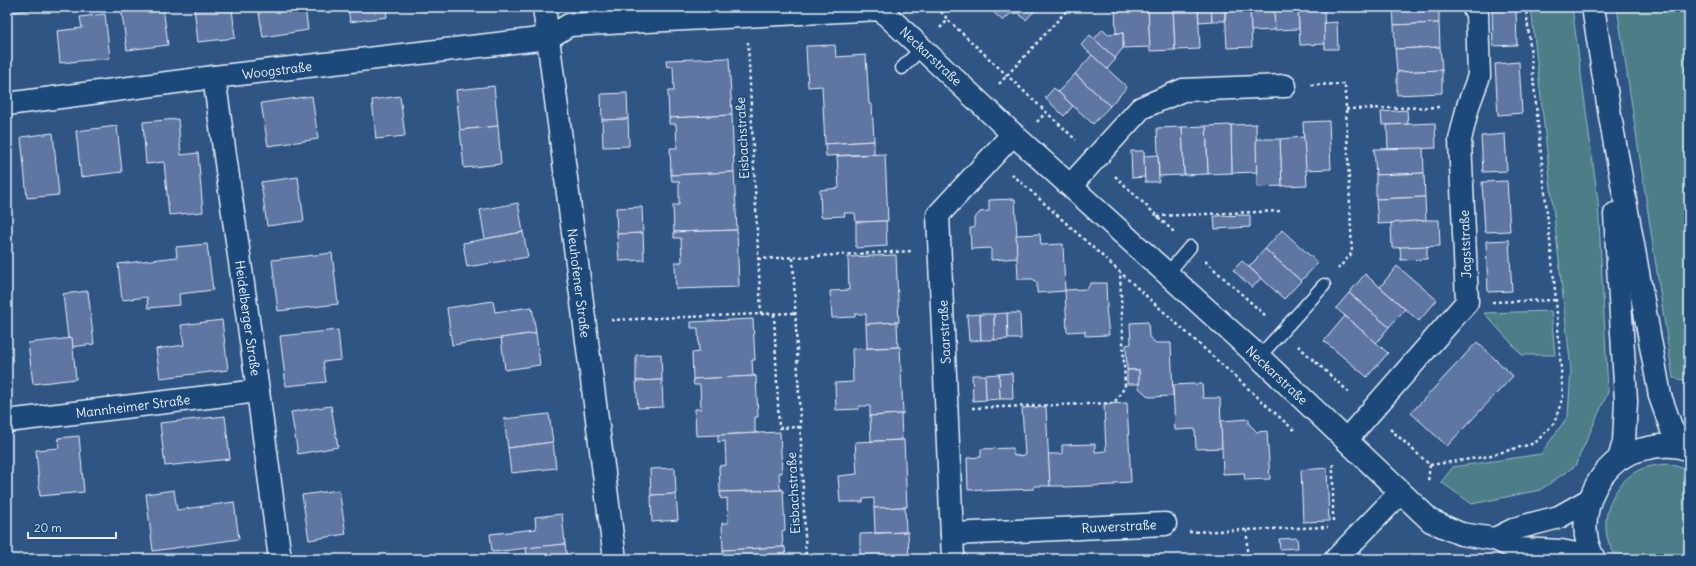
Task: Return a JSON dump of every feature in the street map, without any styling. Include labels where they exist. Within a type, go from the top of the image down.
[{"type":"street","name":"Neuhofener Straße","points":[[544,7],[615,559]]},
{"type":"street","name":"Jagststraße","points":[[1467,302],[1460,140],[1468,106],[1479,76],[1477,13],[1473,7]]},
{"type":"street","points":[[1593,7],[1610,116],[1660,396],[1672,430],[1687,449]]},
{"type":"street","name":"Neckarstraße","points":[[548,38],[569,25],[880,8],[1013,134],[1168,273],[1431,521],[1461,534],[1495,539],[1517,549],[1561,551],[1593,558]]},
{"type":"street","name":"Woogstraße","points":[[7,104],[214,77],[548,38]]},
{"type":"street","name":"Heidelberger Straße","points":[[214,77],[280,559]]},
{"type":"street","points":[[1071,185],[1141,108],[1183,90],[1285,86]]},
{"type":"street","points":[[1610,116],[1626,401],[1624,442],[1619,459]]},
{"type":"street","name":"Saarstraße","points":[[953,559],[938,215],[1013,134]]},
{"type":"street","points":[[1346,440],[1467,302]]},
{"type":"street","name":"Mannheimer Straße","points":[[7,422],[258,391]]},
{"type":"street","points":[[1593,558],[1586,538],[1585,519],[1589,500],[1601,477],[1619,459],[1640,449],[1663,445],[1687,449]]},
{"type":"street","points":[[1336,559],[1400,493]]},
{"type":"street","points":[[1495,539],[1517,528],[1559,517],[1589,500]]},
{"type":"street","name":"Ruwerstraße","points":[[952,534],[1165,524]]},
{"type":"lane","points":[[902,68],[922,48]]},
{"type":"lane","points":[[1168,273],[1190,247]]},
{"type":"lane","points":[[1259,358],[1324,285]]},
{"type":"path","points":[[981,104],[1070,7]]},
{"type":"path","points":[[1430,465],[1484,457],[1535,443],[1554,423],[1563,397],[1556,300],[1526,7]]},
{"type":"path","name":"Eisbachstraße","points":[[747,16],[761,314]]},
{"type":"path","points":[[1285,86],[1345,84],[1352,253],[1324,285]]},
{"type":"path","points":[[1346,109],[1468,106]]},
{"type":"path","points":[[992,156],[1298,433]]},
{"type":"path","points":[[1157,216],[1281,211]]},
{"type":"path","points":[[758,260],[940,250]]},
{"type":"path","name":"Eisbachstraße","points":[[793,258],[806,559]]},
{"type":"path","points":[[947,409],[1114,403],[1125,387],[1120,272]]},
{"type":"path","points":[[1467,302],[1556,300]]},
{"type":"path","points":[[584,321],[795,313]]},
{"type":"path","points":[[774,314],[779,428],[800,427]]},
{"type":"path","name":"Ruwerstraße","points":[[1165,524],[1188,532],[1333,527],[1332,465],[1326,459]]},
{"type":"path","points":[[1247,530],[1248,559]]},
{"type":"green space","points":[[1531,7],[1572,7],[1598,201],[1608,392],[1575,466],[1540,490],[1472,504],[1441,482],[1453,467],[1541,454],[1568,416],[1571,370]]},
{"type":"green space","points":[[1617,7],[1683,7],[1689,117],[1689,381],[1673,378]]},
{"type":"green space","points":[[1551,311],[1555,355],[1522,355],[1484,313]]},
{"type":"green space","points":[[1669,464],[1689,470],[1689,559],[1619,559],[1607,538],[1606,526],[1607,513],[1616,491],[1624,481],[1634,473],[1646,467]]},
{"type":"building","points":[[7,7],[43,7],[43,8],[7,13]]},
{"type":"building","points":[[121,7],[163,7],[168,45],[127,50]]},
{"type":"building","points":[[194,7],[232,7],[235,38],[198,42]]},
{"type":"building","points":[[258,7],[305,7],[308,30],[263,37]]},
{"type":"building","points":[[348,7],[386,7],[387,17],[350,22]]},
{"type":"building","points":[[422,7],[458,7],[422,11]]},
{"type":"building","points":[[988,7],[1038,7],[1026,20],[1018,13],[1010,14],[1003,21]]},
{"type":"building","points":[[1115,7],[1148,7],[1150,47],[1123,48],[1123,33],[1116,33]]},
{"type":"building","points":[[1148,7],[1173,7],[1175,50],[1150,51]]},
{"type":"building","points":[[1173,7],[1198,7],[1200,49],[1175,50]]},
{"type":"building","points":[[1198,7],[1211,7],[1212,21],[1199,22]]},
{"type":"building","points":[[1211,7],[1225,7],[1225,21],[1212,21]]},
{"type":"building","points":[[1225,7],[1250,7],[1252,47],[1227,48]]},
{"type":"building","points":[[1250,7],[1274,7],[1275,30],[1251,31]]},
{"type":"building","points":[[1274,7],[1298,7],[1299,29],[1275,30]]},
{"type":"building","points":[[1298,7],[1324,7],[1325,44],[1300,45]]},
{"type":"building","points":[[1393,7],[1439,7],[1439,23],[1394,25]]},
{"type":"building","points":[[1492,7],[1516,7],[1517,45],[1493,46]]},
{"type":"building","points":[[105,14],[110,58],[60,63],[57,31],[82,28],[80,17]]},
{"type":"building","points":[[1337,22],[1338,49],[1325,49],[1324,23]]},
{"type":"building","points":[[1439,23],[1440,47],[1395,49],[1394,25]]},
{"type":"building","points":[[1103,29],[1108,34],[1123,33],[1123,48],[1115,58],[1094,39]]},
{"type":"building","points":[[1090,35],[1116,59],[1107,69],[1081,45]]},
{"type":"building","points":[[835,45],[836,57],[866,55],[869,104],[872,104],[874,141],[825,144],[822,86],[808,87],[806,46]]},
{"type":"building","points":[[1440,47],[1442,70],[1397,72],[1395,49]]},
{"type":"building","points":[[1092,55],[1127,87],[1110,106],[1075,74]]},
{"type":"building","points":[[729,58],[732,115],[669,118],[668,91],[674,91],[673,66],[667,67],[666,60]]},
{"type":"building","points":[[1519,62],[1522,113],[1498,115],[1495,64]]},
{"type":"building","points":[[1442,70],[1442,93],[1397,95],[1397,72]]},
{"type":"building","points":[[1075,74],[1110,106],[1093,124],[1058,92]]},
{"type":"building","points":[[494,86],[498,126],[460,130],[456,90]]},
{"type":"building","points":[[1054,88],[1073,106],[1064,116],[1045,98]]},
{"type":"building","points":[[627,93],[628,119],[602,120],[601,94]]},
{"type":"building","points":[[312,96],[318,139],[268,146],[261,103]]},
{"type":"building","points":[[400,96],[405,136],[376,139],[372,100]]},
{"type":"building","points":[[1407,110],[1408,124],[1382,125],[1381,112]]},
{"type":"building","points":[[732,115],[734,172],[671,175],[670,148],[677,148],[676,124],[669,124],[669,118]]},
{"type":"building","points":[[178,119],[181,155],[198,153],[203,212],[169,215],[164,162],[146,164],[143,122]]},
{"type":"building","points":[[628,119],[629,146],[603,147],[602,120]]},
{"type":"building","points":[[1329,121],[1331,169],[1305,170],[1303,122]]},
{"type":"building","points":[[1435,123],[1436,148],[1388,150],[1387,125]]},
{"type":"building","points":[[1256,124],[1257,172],[1232,173],[1231,125]]},
{"type":"building","points":[[1231,125],[1232,173],[1208,174],[1206,126]]},
{"type":"building","points":[[117,126],[122,172],[81,177],[76,131]]},
{"type":"building","points":[[498,126],[501,164],[464,168],[460,130]]},
{"type":"building","points":[[1206,126],[1208,174],[1184,175],[1182,127]]},
{"type":"building","points":[[1182,127],[1184,175],[1159,176],[1157,128]]},
{"type":"building","points":[[53,133],[59,195],[27,198],[21,137]]},
{"type":"building","points":[[1505,134],[1507,171],[1483,172],[1481,136]]},
{"type":"building","points":[[1304,137],[1307,185],[1282,186],[1280,139]]},
{"type":"building","points":[[1256,139],[1280,139],[1282,186],[1257,187]]},
{"type":"building","points":[[874,141],[874,154],[826,156],[825,144]]},
{"type":"building","points":[[1423,148],[1424,173],[1376,175],[1374,149]]},
{"type":"building","points":[[1131,151],[1144,151],[1145,177],[1132,178]]},
{"type":"building","points":[[885,154],[888,221],[856,222],[855,213],[844,213],[845,216],[821,217],[820,190],[839,188],[837,156]]},
{"type":"building","points":[[1158,155],[1159,182],[1145,182],[1144,156]]},
{"type":"building","points":[[734,172],[737,230],[674,232],[673,205],[679,205],[679,181],[672,181],[671,175]]},
{"type":"building","points":[[1424,173],[1425,197],[1376,199],[1376,175]]},
{"type":"building","points":[[298,177],[304,221],[267,226],[261,182]]},
{"type":"building","points":[[1507,181],[1510,231],[1485,232],[1482,182]]},
{"type":"building","points":[[1425,197],[1426,221],[1378,224],[1376,199]]},
{"type":"building","points":[[1015,199],[1018,258],[991,260],[991,248],[971,249],[970,228],[974,228],[974,219],[980,212],[989,211],[989,200]]},
{"type":"building","points":[[518,203],[523,232],[485,239],[480,210]]},
{"type":"building","points":[[642,207],[643,233],[617,234],[616,208]]},
{"type":"building","points":[[1250,215],[1250,227],[1215,229],[1214,216]]},
{"type":"building","points":[[1439,220],[1440,246],[1392,248],[1391,223]]},
{"type":"building","points":[[886,221],[887,246],[856,248],[856,222]]},
{"type":"building","points":[[737,230],[739,287],[676,289],[675,262],[682,262],[681,238],[674,238],[674,232]]},
{"type":"building","points":[[1282,230],[1318,263],[1301,281],[1265,249]]},
{"type":"building","points":[[523,232],[528,257],[467,267],[463,243]]},
{"type":"building","points":[[643,233],[644,260],[619,261],[617,234]]},
{"type":"building","points":[[1040,234],[1041,245],[1063,244],[1065,291],[1037,293],[1037,283],[1033,279],[1018,279],[1016,235]]},
{"type":"building","points":[[1509,240],[1512,291],[1488,292],[1486,241]]},
{"type":"building","points":[[207,244],[213,290],[179,294],[180,305],[148,308],[147,297],[122,300],[118,264],[177,257],[176,247]]},
{"type":"building","points":[[1427,246],[1427,259],[1401,260],[1400,247]]},
{"type":"building","points":[[1265,249],[1301,281],[1284,299],[1249,267]]},
{"type":"building","points":[[332,253],[338,304],[278,311],[272,260]]},
{"type":"building","points":[[896,255],[899,322],[866,324],[866,314],[855,314],[855,317],[832,318],[830,291],[849,290],[848,257]]},
{"type":"building","points":[[1242,261],[1261,278],[1252,288],[1233,270]]},
{"type":"building","points":[[1397,266],[1437,300],[1419,321],[1380,287]]},
{"type":"building","points":[[1365,274],[1405,309],[1389,327],[1349,293]]},
{"type":"building","points":[[1091,283],[1106,283],[1106,308],[1109,335],[1085,336],[1085,331],[1067,332],[1065,290],[1087,289]]},
{"type":"building","points":[[88,291],[94,344],[72,347],[72,338],[68,338],[63,294]]},
{"type":"building","points":[[1349,293],[1389,327],[1376,343],[1336,308]]},
{"type":"building","points":[[493,301],[495,312],[532,307],[536,333],[452,345],[447,308]]},
{"type":"building","points":[[1007,313],[1020,313],[1021,339],[1008,339]]},
{"type":"building","points":[[1007,313],[1008,339],[994,340],[994,314]]},
{"type":"building","points":[[980,314],[981,340],[969,341],[967,315]]},
{"type":"building","points":[[980,314],[994,314],[994,340],[981,340]]},
{"type":"building","points":[[1345,316],[1388,353],[1367,377],[1324,341]]},
{"type":"building","points":[[753,319],[755,360],[752,360],[753,375],[756,376],[693,379],[692,353],[699,352],[698,328],[691,328],[691,322]]},
{"type":"building","points":[[222,320],[228,370],[160,378],[156,349],[184,345],[181,325]]},
{"type":"building","points":[[897,322],[898,347],[867,348],[866,324]]},
{"type":"building","points":[[1148,322],[1149,337],[1156,343],[1171,343],[1173,396],[1149,397],[1139,388],[1139,370],[1127,370],[1126,345],[1131,344],[1130,323]]},
{"type":"building","points":[[338,330],[341,360],[323,362],[326,382],[286,386],[280,336]]},
{"type":"building","points":[[536,333],[540,365],[505,370],[501,338]]},
{"type":"building","points":[[72,338],[76,379],[33,384],[28,343]]},
{"type":"building","points":[[1477,342],[1513,376],[1447,446],[1411,413]]},
{"type":"building","points":[[900,347],[903,414],[870,416],[870,406],[859,406],[859,409],[836,410],[835,383],[853,382],[852,349]]},
{"type":"building","points":[[661,354],[662,380],[636,381],[636,355]]},
{"type":"building","points":[[1127,370],[1139,370],[1139,384],[1127,384]]},
{"type":"building","points":[[1012,373],[1013,399],[1000,399],[999,374]]},
{"type":"building","points":[[999,374],[1000,399],[986,400],[985,375]]},
{"type":"building","points":[[972,375],[985,375],[986,400],[973,401]]},
{"type":"building","points":[[756,376],[758,417],[755,417],[755,432],[758,433],[696,436],[695,409],[701,409],[700,385],[694,385],[693,379]]},
{"type":"building","points":[[662,380],[663,407],[638,408],[636,381]]},
{"type":"building","points":[[1202,384],[1203,398],[1220,398],[1222,448],[1196,449],[1195,429],[1175,430],[1173,385]]},
{"type":"building","points":[[1127,403],[1131,482],[1115,483],[1115,485],[1064,487],[1050,486],[1048,454],[1062,454],[1062,445],[1095,444],[1095,452],[1106,451],[1104,404]]},
{"type":"building","points":[[331,406],[338,447],[298,454],[291,412]]},
{"type":"building","points":[[1046,407],[1050,486],[1034,486],[1034,489],[982,491],[982,489],[968,490],[967,458],[981,457],[981,449],[1013,448],[1014,456],[1025,455],[1022,408]]},
{"type":"building","points":[[549,414],[553,442],[508,448],[504,419]]},
{"type":"building","points":[[901,414],[902,440],[871,441],[870,416]]},
{"type":"building","points":[[225,416],[230,459],[165,466],[160,423]]},
{"type":"building","points":[[1249,419],[1249,424],[1257,432],[1267,431],[1270,479],[1245,480],[1244,473],[1223,474],[1221,421]]},
{"type":"building","points":[[780,432],[782,473],[779,473],[780,488],[783,490],[720,492],[719,466],[726,465],[725,441],[718,442],[718,435]]},
{"type":"building","points":[[79,436],[84,492],[40,496],[36,450],[59,448],[58,438]]},
{"type":"building","points":[[904,440],[907,507],[874,508],[874,498],[863,499],[863,502],[840,502],[838,476],[857,474],[855,442]]},
{"type":"building","points":[[553,442],[556,468],[511,473],[508,448]]},
{"type":"building","points":[[675,468],[676,494],[651,495],[650,469]]},
{"type":"building","points":[[1327,468],[1329,521],[1303,522],[1301,470]]},
{"type":"building","points":[[174,490],[177,510],[234,502],[239,539],[153,551],[146,494]]},
{"type":"building","points":[[339,490],[346,534],[309,540],[302,495]]},
{"type":"building","points":[[783,490],[785,530],[782,531],[783,546],[785,547],[723,550],[722,523],[728,523],[727,498],[721,499],[720,492]]},
{"type":"building","points":[[676,494],[678,520],[652,522],[651,495]]},
{"type":"building","points":[[905,507],[906,532],[875,533],[874,508]]},
{"type":"building","points":[[562,514],[565,544],[492,552],[490,534],[536,529],[535,517]]},
{"type":"building","points":[[908,532],[909,559],[860,559],[860,534]]},
{"type":"building","points":[[1297,538],[1298,548],[1280,549],[1279,539]]},
{"type":"building","points":[[565,544],[567,559],[527,559],[526,548]]},
{"type":"building","points":[[785,547],[786,559],[730,559],[730,556],[723,556],[723,550]]},
{"type":"building","points":[[1224,556],[1224,558],[1240,557],[1240,559],[1172,559]]}]
